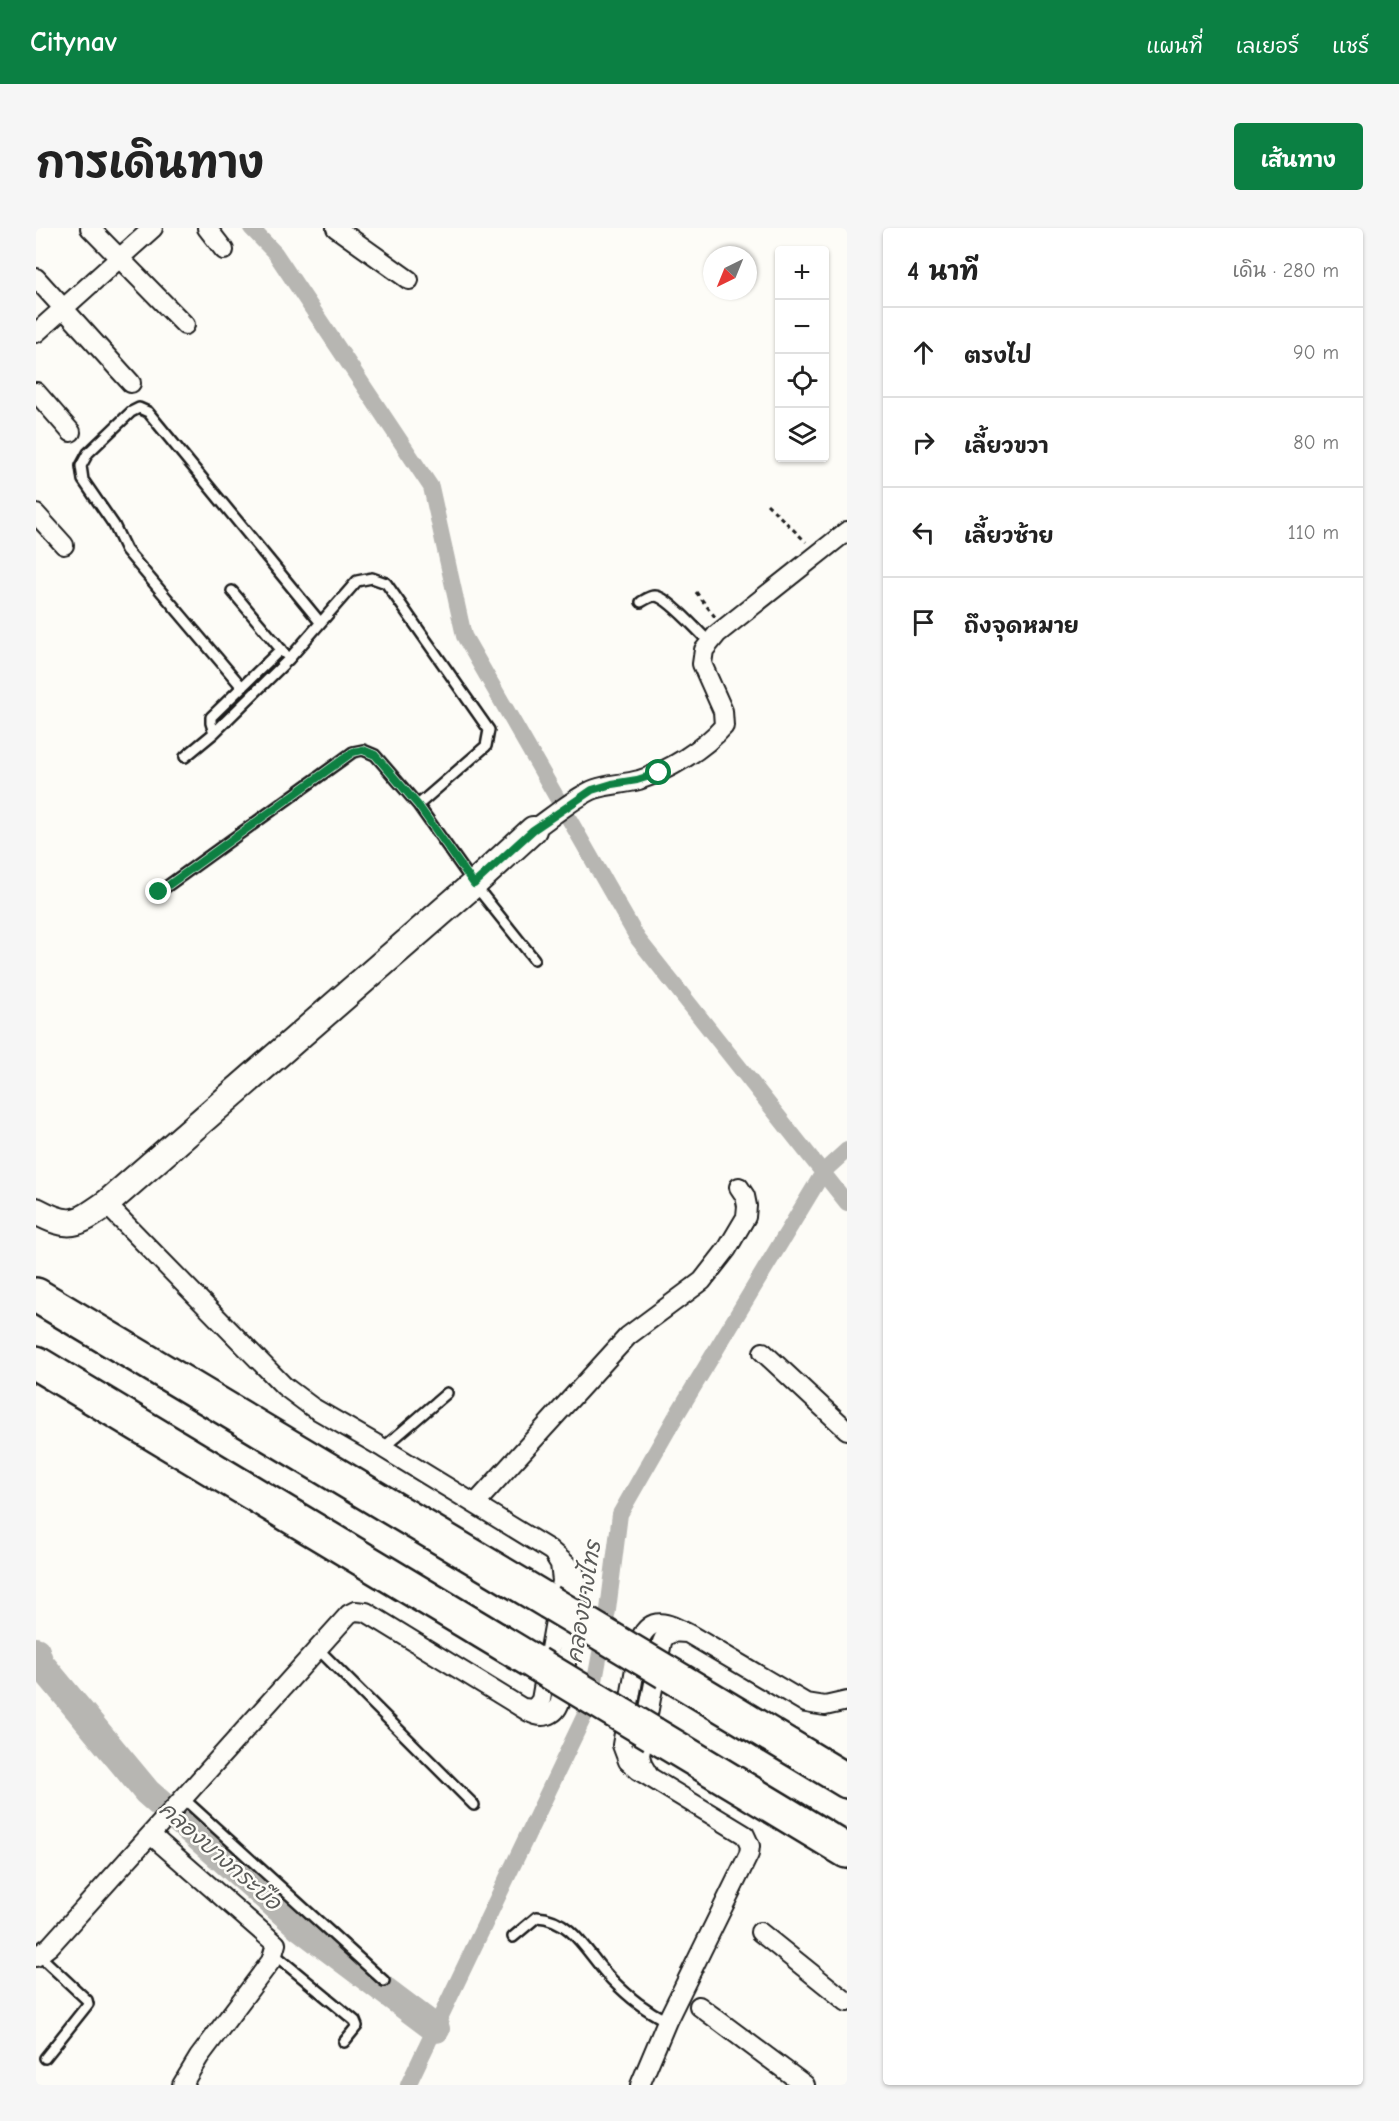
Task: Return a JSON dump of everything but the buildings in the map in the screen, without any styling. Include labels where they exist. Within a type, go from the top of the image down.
[{"type":"highway","points":[[36,1295],[847,1781]]},
{"type":"highway","points":[[36,1362],[847,1851]]},
{"type":"street","points":[[90,228],[185,325]]},
{"type":"street","points":[[36,333],[119,256],[153,228]]},
{"type":"street","points":[[207,228],[224,250]]},
{"type":"street","points":[[336,228],[409,280]]},
{"type":"street","points":[[36,278],[131,383]]},
{"type":"street","points":[[36,392],[71,432]]},
{"type":"street","points":[[36,514],[64,545]]},
{"type":"street","points":[[36,1211],[66,1224],[84,1219],[106,1204],[533,830],[592,790],[659,773],[711,741],[724,726],[723,711],[702,664],[704,650],[724,629],[847,531]]},
{"type":"street","points":[[475,1504],[628,1336],[702,1281],[727,1249],[746,1217],[745,1196],[740,1187]]},
{"type":"street","points":[[38,1957],[180,1804],[317,1648],[350,1614],[355,1611],[366,1612],[523,1708],[529,1709],[537,1707],[541,1700],[562,1581],[560,1564],[550,1550],[312,1407],[284,1386],[106,1204]]},
{"type":"street","points":[[763,1352],[847,1430]]},
{"type":"street","points":[[640,2085],[667,2021],[749,1854],[750,1846],[745,1835],[650,1778],[642,1764],[640,1755],[664,1638],[671,1633],[689,1634],[807,1703],[825,1706],[847,1701]]},
{"type":"street","points":[[155,1831],[276,1944],[274,1954],[259,1978],[199,2057],[182,2085]]},
{"type":"street","points":[[760,1932],[847,2002]]},
{"type":"street","points":[[699,2006],[805,2085]]},
{"type":"lane","points":[[242,687],[126,550],[114,525],[83,480],[81,466],[87,453],[130,412],[140,408],[148,412],[320,622]]},
{"type":"lane","points":[[185,757],[214,733],[290,659],[357,581],[372,578],[386,583],[489,730],[486,746],[418,805]]},
{"type":"lane","points":[[232,591],[290,659]]},
{"type":"lane","points":[[641,602],[658,596],[710,643]]},
{"type":"lane","points":[[214,733],[212,717],[280,649]]},
{"type":"lane","points":[[159,892],[353,752],[363,750],[375,755],[418,805],[474,884],[534,959]]},
{"type":"lane","points":[[383,1448],[447,1393]]},
{"type":"lane","points":[[317,1648],[474,1805]]},
{"type":"lane","points":[[180,1804],[384,1981]]},
{"type":"lane","points":[[513,1937],[537,1917],[560,1922],[577,1937],[611,1980],[643,2009],[667,2021]]},
{"type":"lane","points":[[274,1954],[355,2021],[357,2026],[344,2042]]},
{"type":"lane","points":[[38,1957],[87,2000],[88,2004],[45,2058]]},
{"type":"path","points":[[767,504],[819,554]]},
{"type":"path","points":[[696,592],[724,629]]},
{"type":"waterway","points":[[251,228],[275,253],[431,487],[464,636],[638,939],[847,1203]]},
{"type":"waterway","name":"คลองบางไทร","points":[[408,2085],[591,1702],[608,1610],[620,1514],[676,1416],[824,1171],[847,1150]]},
{"type":"waterway","name":"คลองบางกระบือ","points":[[36,1651],[40,1663],[147,1792],[299,1926],[436,2029]]},
{"type":"route","points":[[159,892],[353,752],[363,750],[375,755],[418,805],[474,884],[533,830],[592,790],[659,773]]}]
